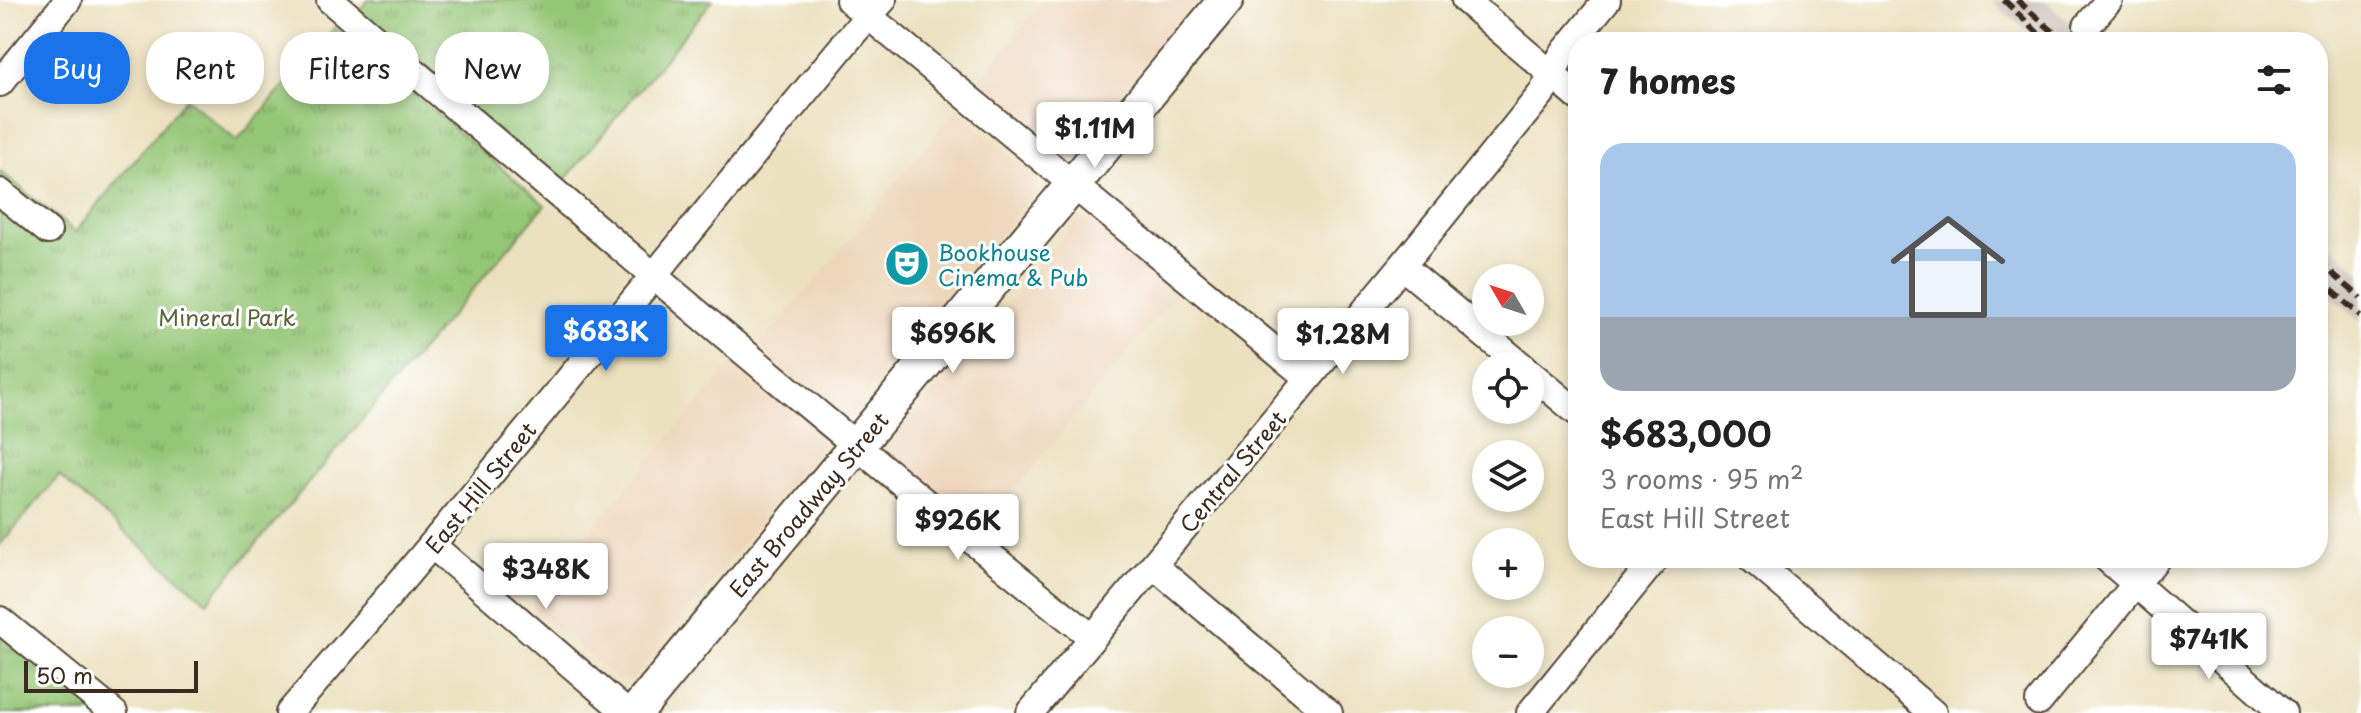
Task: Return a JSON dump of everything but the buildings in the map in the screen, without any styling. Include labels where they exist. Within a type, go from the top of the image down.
[{"type":"street","points":[[0,83],[68,0]]},
{"type":"street","points":[[330,0],[856,446],[1093,638]]},
{"type":"street","name":"East Broadway Street","points":[[635,713],[1226,0]]},
{"type":"street","points":[[1465,0],[1568,89]]},
{"type":"street","name":"Central Street","points":[[1581,32],[1607,0]]},
{"type":"street","points":[[2087,26],[2109,0]]},
{"type":"street","points":[[867,5],[1074,185],[1308,378]]},
{"type":"street","name":"East Hill Street","points":[[289,713],[433,546],[653,276],[867,5]]},
{"type":"street","name":"Central Street","points":[[1030,713],[1542,93],[1568,48]]},
{"type":"street","points":[[0,192],[48,231]]},
{"type":"street","points":[[1402,266],[1505,352]]},
{"type":"street","points":[[1544,385],[1568,405]]},
{"type":"street","points":[[433,546],[627,713]]},
{"type":"street","points":[[1153,565],[1329,713]]},
{"type":"street","points":[[1530,713],[1648,568]]},
{"type":"street","points":[[1763,568],[1933,713]]},
{"type":"street","points":[[2118,568],[2283,713]]},
{"type":"street","points":[[2039,702],[2149,568]]},
{"type":"street","points":[[0,620],[114,713]]},
{"type":"shaded area","points":[[1045,0],[1197,0],[1076,145],[1069,149],[1056,145],[978,80]]},
{"type":"shaded area","points":[[1991,0],[2044,0],[2081,32],[2028,32]]},
{"type":"shaded area","points":[[956,110],[1035,176],[1035,192],[853,412],[841,416],[758,349]]},
{"type":"shaded area","points":[[1080,218],[1093,221],[1179,290],[980,532],[890,458],[887,448]]},
{"type":"shaded area","points":[[2328,245],[2361,273],[2361,322],[2328,294]]},
{"type":"shaded area","points":[[735,360],[820,433],[823,444],[634,678],[619,680],[528,605]]},
{"type":"green space","points":[[368,0],[713,0],[560,186],[465,104],[549,104],[549,32],[435,32],[435,78],[419,65],[419,32],[381,32],[358,12]]},
{"type":"green space","name":"Mineral Park","points":[[280,91],[280,104],[419,104],[419,98],[545,205],[207,602],[59,476],[0,545],[0,171],[75,232],[181,104],[193,104],[237,141]]},
{"type":"green space","points":[[0,631],[103,713],[0,713]]},
{"type":"railway","points":[[2004,0],[2037,32]]},
{"type":"railway","points":[[2017,0],[2054,32]]},
{"type":"railway","points":[[2328,270],[2361,298]]},
{"type":"railway","points":[[2328,287],[2361,316]]},
{"type":"place","name":"Bookhouse Cinema & Pub","points":[[907,264]]}]
